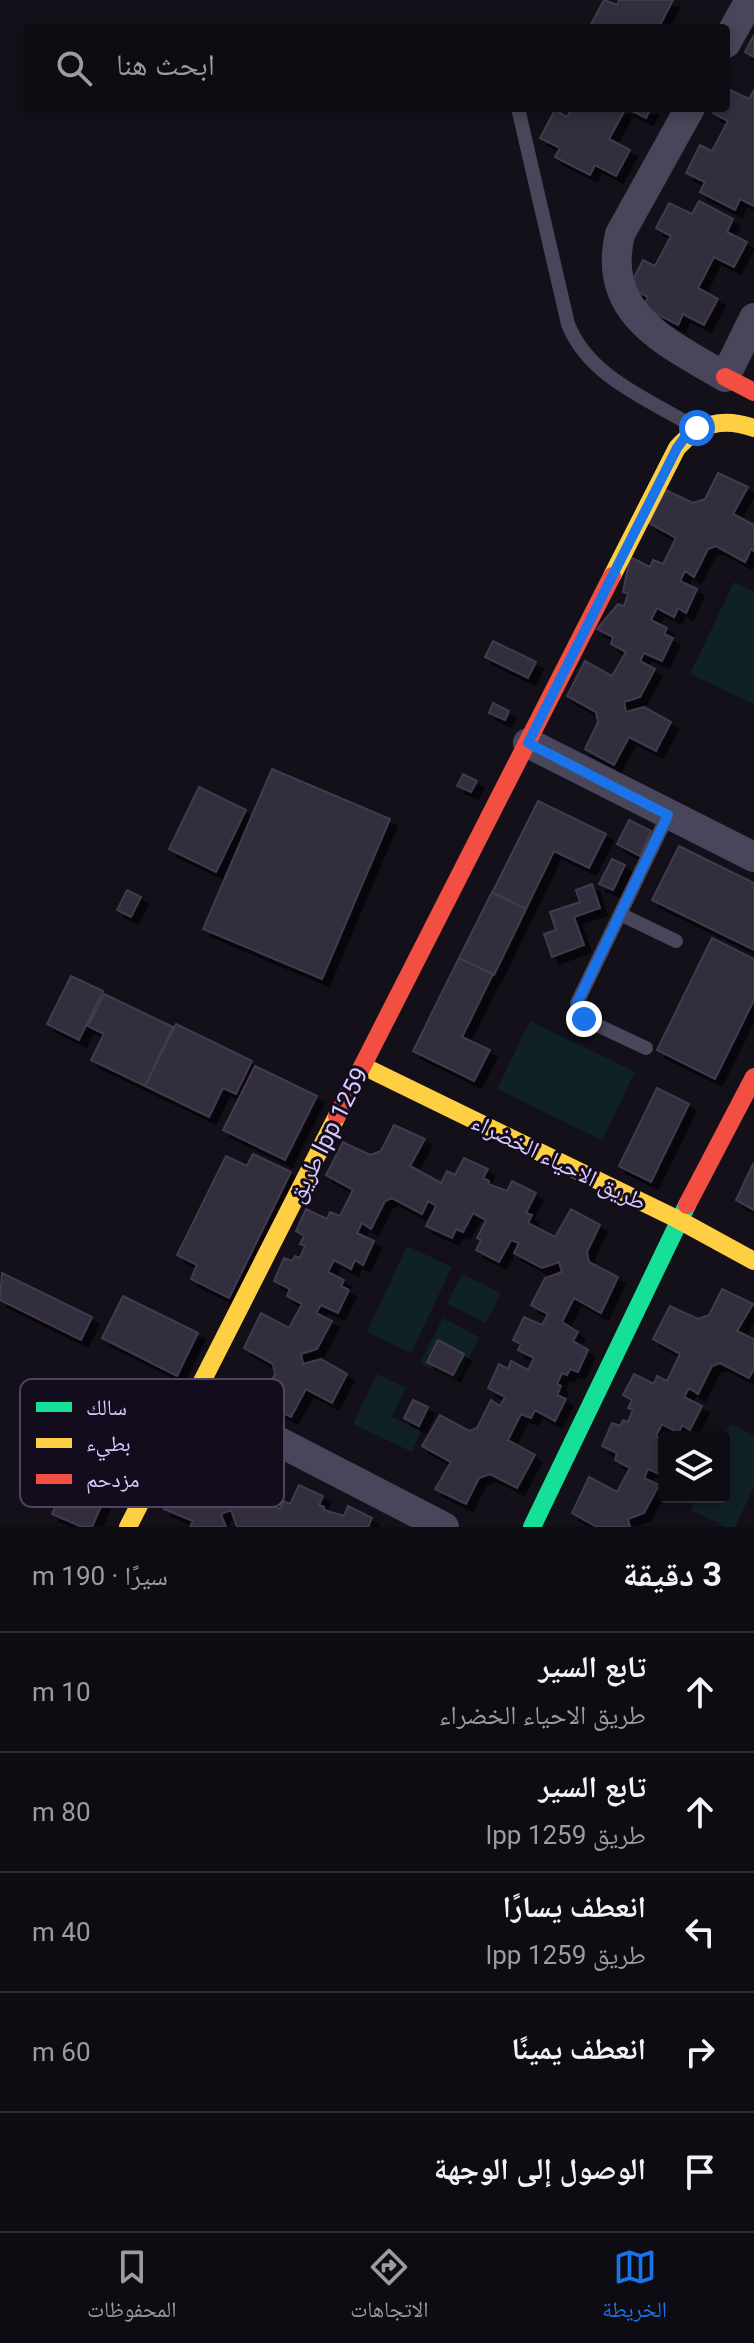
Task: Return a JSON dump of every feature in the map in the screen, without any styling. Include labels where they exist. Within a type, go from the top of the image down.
[{"type":"street","points":[[730,36],[750,0]]},
{"type":"street","points":[[688,112],[620,234],[615,254],[627,303],[642,325],[754,392]]},
{"type":"street","points":[[725,377],[754,318]]},
{"type":"street","points":[[697,428],[724,420],[754,428]]},
{"type":"street","name":"طريق lpp 1259","points":[[204,1379],[671,461],[685,437],[697,428]]},
{"type":"street","points":[[528,743],[754,857]]},
{"type":"street","name":"طريق الاحياء الخضراء","points":[[363,1066],[679,1220],[754,1261]]},
{"type":"street","points":[[532,1527],[679,1220],[754,1077]]},
{"type":"street","points":[[284,1444],[444,1527]]},
{"type":"street","name":"طريق lpp 1259","points":[[128,1527],[138,1507]]},
{"type":"lane","points":[[519,112],[574,340],[595,366],[697,428]]},
{"type":"lane","points":[[646,1048],[584,1019],[577,1009],[577,1003],[668,815]]},
{"type":"lane","points":[[620,914],[676,941]]},
{"type":"shaded area","points":[[734,582],[754,592],[754,704],[690,674]]},
{"type":"shaded area","points":[[530,1021],[635,1072],[602,1140],[497,1089]]},
{"type":"shaded area","points":[[407,1246],[452,1267],[411,1353],[367,1332]]},
{"type":"shaded area","points":[[462,1274],[501,1293],[486,1323],[447,1304]]},
{"type":"shaded area","points":[[443,1318],[479,1337],[457,1382],[420,1363]]},
{"type":"shaded area","points":[[377,1374],[406,1388],[392,1417],[421,1431],[412,1452],[353,1424]]},
{"type":"shaded area","points":[[730,1424],[754,1435],[754,1487],[735,1527],[726,1527],[690,1510],[693,1503],[730,1503],[730,1431],[727,1431]]},
{"type":"building","points":[[604,0],[617,5],[619,0],[673,0],[661,24],[591,24]]},
{"type":"building","points":[[754,35],[754,57],[745,52]]},
{"type":"building","points":[[730,90],[749,99],[754,90],[754,206],[740,199],[735,210],[700,192],[705,182],[686,173],[700,145],[712,151],[728,121],[713,113],[730,112]]},
{"type":"building","points":[[554,112],[567,117],[570,112],[624,112],[609,139],[630,150],[616,176],[595,165],[590,175],[555,157],[560,148],[540,138]]},
{"type":"building","points":[[634,112],[649,112],[646,118]]},
{"type":"building","points":[[699,201],[733,219],[727,232],[747,242],[734,267],[714,257],[698,288],[718,299],[704,325],[683,314],[678,325],[643,307],[648,297],[629,287],[643,260],[655,266],[671,236],[656,228],[669,203],[692,214]]},
{"type":"building","points":[[718,473],[748,487],[733,514],[754,525],[754,551],[751,549],[745,562],[716,546],[708,549],[694,577],[685,571],[680,581],[697,589],[686,613],[678,608],[674,617],[657,608],[651,620],[667,628],[664,634],[673,638],[662,661],[644,653],[640,661],[655,669],[640,697],[624,702],[626,712],[644,707],[671,722],[656,751],[629,737],[614,765],[585,749],[598,722],[596,712],[567,696],[585,661],[612,676],[626,652],[611,644],[613,637],[597,629],[618,604],[624,606],[628,594],[623,592],[630,557],[650,567],[653,560],[663,564],[676,538],[649,523],[666,490],[693,503],[705,499]]},
{"type":"building","points":[[493,641],[536,662],[528,678],[485,657]]},
{"type":"building","points":[[493,703],[509,711],[505,720],[489,713]]},
{"type":"building","points":[[272,769],[390,819],[322,979],[203,929]]},
{"type":"building","points":[[463,774],[477,781],[471,792],[457,786]]},
{"type":"building","points":[[199,787],[246,810],[216,872],[169,849]]},
{"type":"building","points":[[538,801],[606,834],[589,868],[554,851],[526,909],[492,893]]},
{"type":"building","points":[[629,820],[651,831],[640,856],[617,844]]},
{"type":"building","points":[[679,846],[754,883],[754,950],[652,900]]},
{"type":"building","points":[[612,859],[625,865],[613,890],[599,884]]},
{"type":"building","points":[[592,884],[600,908],[574,917],[584,945],[552,957],[544,934],[556,930],[550,912],[580,902],[576,890]]},
{"type":"building","points":[[127,890],[141,897],[131,917],[117,910]]},
{"type":"building","points":[[492,892],[526,909],[494,975],[459,958]]},
{"type":"building","points":[[712,938],[754,959],[754,1000],[715,1079],[657,1050]]},
{"type":"building","points":[[459,958],[493,974],[462,1037],[490,1050],[474,1081],[413,1051]]},
{"type":"building","points":[[71,976],[103,991],[79,1040],[47,1024]]},
{"type":"building","points":[[104,994],[173,1027],[145,1086],[91,1060],[104,1034],[88,1026]]},
{"type":"building","points":[[176,1024],[252,1061],[236,1094],[223,1088],[209,1117],[145,1086]]},
{"type":"building","points":[[255,1066],[317,1096],[285,1160],[223,1130]]},
{"type":"building","points":[[657,1088],[689,1104],[651,1182],[619,1166]]},
{"type":"building","points":[[394,1125],[425,1139],[410,1166],[441,1183],[447,1171],[455,1175],[464,1158],[488,1169],[483,1178],[489,1181],[488,1184],[507,1191],[512,1181],[536,1193],[526,1213],[532,1215],[528,1223],[555,1237],[571,1209],[600,1225],[587,1252],[589,1262],[618,1277],[601,1313],[574,1298],[562,1322],[578,1332],[573,1341],[588,1350],[578,1372],[570,1369],[567,1375],[562,1373],[557,1384],[561,1386],[557,1395],[566,1399],[555,1421],[535,1410],[531,1418],[521,1414],[508,1440],[535,1455],[517,1488],[490,1474],[479,1478],[466,1504],[435,1489],[451,1462],[422,1446],[440,1415],[469,1431],[477,1428],[491,1400],[500,1406],[505,1397],[488,1388],[499,1364],[508,1369],[511,1361],[528,1370],[534,1358],[518,1350],[521,1344],[513,1340],[524,1317],[542,1325],[548,1314],[531,1305],[545,1278],[562,1272],[559,1262],[542,1268],[514,1253],[519,1243],[511,1240],[499,1262],[476,1250],[481,1240],[477,1238],[486,1220],[473,1213],[463,1232],[456,1229],[452,1238],[426,1226],[436,1206],[428,1201],[422,1214],[392,1198],[385,1201],[371,1229],[362,1223],[357,1233],[374,1241],[363,1265],[355,1260],[351,1269],[334,1260],[328,1272],[344,1280],[341,1286],[349,1290],[338,1313],[321,1305],[316,1313],[332,1321],[317,1349],[301,1354],[303,1364],[321,1359],[347,1374],[332,1403],[306,1389],[291,1417],[284,1413],[284,1379],[272,1379],[273,1364],[244,1348],[261,1313],[289,1328],[302,1304],[287,1296],[290,1289],[274,1281],[284,1258],[292,1261],[295,1256],[300,1258],[305,1246],[300,1244],[304,1236],[296,1231],[306,1209],[327,1219],[330,1212],[340,1216],[353,1190],[326,1175],[343,1142],[370,1155],[381,1151]]},
{"type":"building","points":[[253,1154],[291,1172],[229,1298],[191,1279],[197,1265],[177,1255],[226,1156],[247,1166]]},
{"type":"building","points":[[754,1165],[754,1210],[736,1200]]},
{"type":"building","points":[[2,1273],[92,1317],[81,1340],[0,1300]]},
{"type":"building","points":[[722,1289],[753,1304],[737,1331],[754,1339],[754,1369],[749,1378],[720,1363],[712,1366],[698,1394],[689,1388],[684,1397],[702,1406],[690,1430],[682,1425],[680,1431],[675,1431],[662,1424],[656,1436],[658,1473],[648,1469],[644,1478],[658,1487],[644,1513],[628,1519],[630,1527],[597,1527],[572,1513],[589,1477],[617,1492],[630,1468],[615,1460],[617,1453],[602,1446],[612,1423],[620,1426],[623,1420],[628,1422],[633,1410],[628,1408],[632,1400],[623,1395],[634,1374],[654,1384],[657,1376],[667,1381],[680,1354],[653,1339],[670,1306],[698,1319],[709,1315]]},
{"type":"building","points":[[123,1296],[198,1333],[177,1376],[102,1338]]},
{"type":"building","points":[[438,1340],[464,1354],[453,1375],[427,1362]]},
{"type":"building","points":[[413,1400],[428,1407],[419,1426],[404,1418]]},
{"type":"building","points":[[299,1485],[323,1496],[319,1505],[324,1510],[344,1516],[348,1506],[372,1518],[368,1527],[237,1527],[231,1510],[221,1514],[226,1527],[190,1527],[193,1521],[164,1509],[280,1509],[284,1507],[284,1501],[290,1504]]},
{"type":"building","points":[[55,1507],[101,1507],[92,1527],[82,1527],[52,1514]]},
{"type":"traffic: fast","points":[[532,1527],[687,1205]]},
{"type":"traffic: slow","points":[[612,576],[677,448],[694,433],[712,424],[732,423],[754,428]]},
{"type":"traffic: slow","points":[[363,1066],[679,1220],[754,1261]]},
{"type":"traffic: slow","points":[[203,1379],[337,1116]]},
{"type":"traffic: slow","points":[[128,1527],[138,1507]]},
{"type":"traffic: jam","points":[[725,377],[754,392]]},
{"type":"traffic: jam","points":[[337,1116],[612,576]]},
{"type":"traffic: jam","points":[[687,1205],[754,1077]]},
{"type":"route","points":[[584,1019],[577,1009],[577,1003],[668,815],[528,743],[677,448],[697,428]]}]
